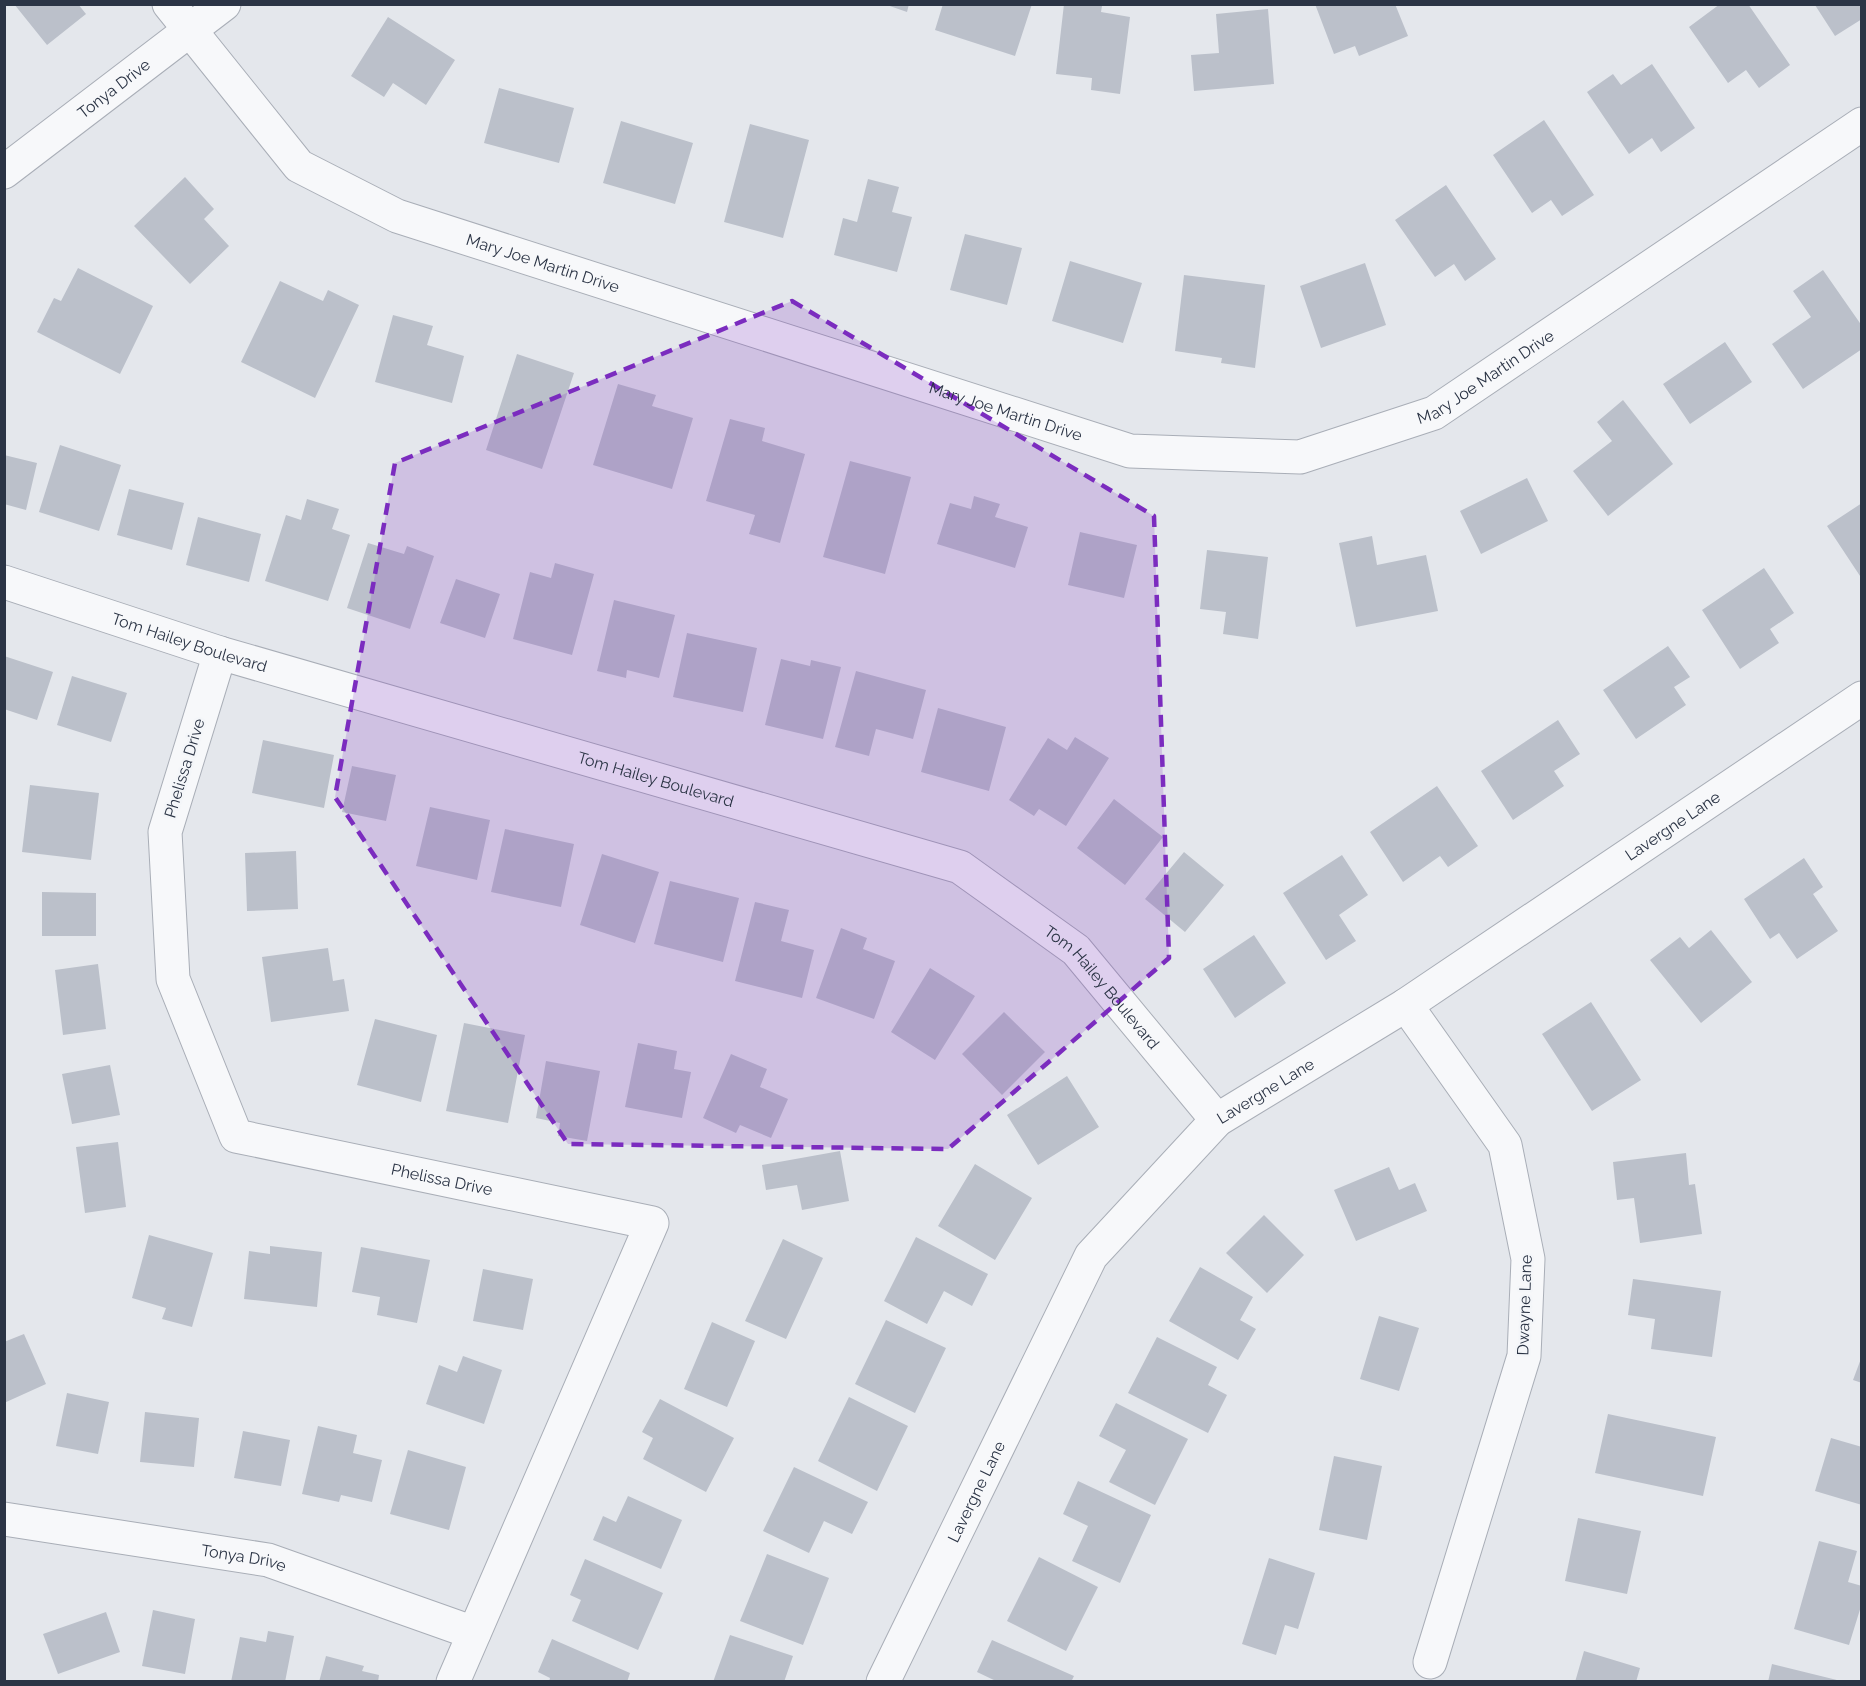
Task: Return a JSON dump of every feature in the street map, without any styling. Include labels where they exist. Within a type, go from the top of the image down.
[{"type":"street","name":"Mary Joe Martin Drive","points":[[169,4],[189,32],[299,166],[397,216],[1130,451],[1300,457],[1434,414],[1862,124]]},
{"type":"street","name":"Tonya Drive","points":[[4,172],[224,4]]},
{"type":"street","name":"Tom Hailey Boulevard","points":[[4,582],[220,652],[960,867],[1076,950],[1217,1120]]},
{"type":"street","name":"Phelissa Drive","points":[[220,652],[165,832],[172,979],[236,1136],[652,1224],[453,1682]]},
{"type":"street","name":"Lavergne Lane","points":[[884,1682],[1091,1256],[1217,1120],[1406,1005],[1862,698]]},
{"type":"street","name":"Dwayne Lane","points":[[1406,1005],[1505,1145],[1528,1259],[1524,1356],[1430,1662]]},
{"type":"street","name":"Tonya Drive","points":[[4,1519],[268,1560],[474,1633]]},
{"type":"highlighted area","points":[[792,301],[1154,516],[1169,958],[948,1149],[568,1144],[335,797],[395,463]]},
{"type":"building","points":[[14,4],[78,4],[86,14],[47,45]]},
{"type":"building","points":[[884,4],[909,4],[907,12]]},
{"type":"building","points":[[943,4],[1032,4],[1015,56],[935,30]]},
{"type":"building","points":[[1064,4],[1102,6],[1101,12],[1130,17],[1120,94],[1091,90],[1092,78],[1056,74]]},
{"type":"building","points":[[1315,4],[1395,4],[1408,36],[1359,56],[1355,46],[1334,54]]},
{"type":"building","points":[[1720,4],[1748,4],[1790,65],[1759,88],[1746,70],[1728,83],[1689,27]]},
{"type":"building","points":[[1815,5],[1860,5],[1862,19],[1835,36]]},
{"type":"building","points":[[1268,9],[1274,84],[1194,91],[1191,55],[1219,53],[1216,14]]},
{"type":"building","points":[[388,17],[455,60],[426,105],[393,83],[384,97],[351,76]]},
{"type":"building","points":[[1652,64],[1695,128],[1661,152],[1652,138],[1629,154],[1587,92],[1613,74],[1621,85]]},
{"type":"building","points":[[499,88],[574,108],[559,163],[484,143]]},
{"type":"building","points":[[1544,120],[1594,195],[1562,216],[1551,200],[1532,213],[1493,155]]},
{"type":"building","points":[[621,121],[693,143],[675,204],[603,183]]},
{"type":"building","points":[[750,124],[809,140],[783,238],[724,222]]},
{"type":"building","points":[[185,177],[214,209],[204,219],[229,246],[190,284],[134,226]]},
{"type":"building","points":[[868,179],[899,187],[892,212],[912,217],[897,272],[834,255],[843,218],[857,222]]},
{"type":"building","points":[[1446,185],[1496,259],[1465,281],[1454,264],[1435,277],[1395,220]]},
{"type":"building","points":[[965,234],[1022,248],[1007,305],[950,290]]},
{"type":"building","points":[[1070,261],[1142,283],[1123,343],[1052,321]]},
{"type":"building","points":[[1365,263],[1386,325],[1321,348],[1300,286]]},
{"type":"building","points":[[78,268],[153,306],[120,374],[37,332],[54,298],[61,301]]},
{"type":"building","points":[[1823,270],[1862,326],[1862,349],[1803,389],[1772,344],[1811,317],[1793,291]]},
{"type":"building","points":[[1184,275],[1265,285],[1255,368],[1221,363],[1222,358],[1175,351]]},
{"type":"building","points":[[280,281],[323,301],[328,290],[359,305],[315,398],[241,362]]},
{"type":"building","points":[[393,315],[433,326],[427,345],[464,356],[452,403],[375,382]]},
{"type":"building","points":[[1725,342],[1752,382],[1690,424],[1663,384]]},
{"type":"building","points":[[517,354],[574,373],[542,469],[486,450]]},
{"type":"building","points":[[618,384],[656,395],[652,406],[693,418],[672,489],[593,465]]},
{"type":"building","points":[[1623,400],[1673,464],[1608,516],[1573,471],[1612,441],[1597,422]]},
{"type":"building","points":[[730,419],[765,428],[762,441],[805,454],[780,543],[749,534],[755,515],[706,501]]},
{"type":"building","points":[[60,445],[121,465],[99,531],[39,512]]},
{"type":"building","points":[[4,455],[37,463],[26,510],[4,504]]},
{"type":"building","points":[[850,461],[911,477],[885,574],[823,557]]},
{"type":"building","points":[[1527,478],[1548,521],[1481,554],[1460,511]]},
{"type":"building","points":[[129,489],[184,503],[172,550],[117,535]]},
{"type":"building","points":[[974,496],[1000,504],[995,517],[1028,527],[1015,568],[937,544],[950,503],[971,509]]},
{"type":"building","points":[[307,499],[339,509],[332,529],[350,535],[328,601],[265,581],[286,515],[301,520]]},
{"type":"building","points":[[1862,503],[1862,579],[1827,526]]},
{"type":"building","points":[[198,517],[261,534],[249,582],[186,565]]},
{"type":"building","points":[[1080,532],[1137,545],[1124,598],[1068,585]]},
{"type":"building","points":[[1372,536],[1377,565],[1426,555],[1438,611],[1356,627],[1339,543]]},
{"type":"building","points":[[368,543],[404,554],[407,546],[434,556],[410,629],[347,608]]},
{"type":"building","points":[[1207,550],[1268,557],[1258,639],[1223,634],[1226,612],[1200,609]]},
{"type":"building","points":[[555,563],[594,574],[572,655],[513,639],[530,572],[551,578]]},
{"type":"building","points":[[1764,568],[1794,613],[1770,629],[1779,643],[1740,669],[1702,610]]},
{"type":"building","points":[[456,579],[500,594],[485,638],[440,623]]},
{"type":"building","points":[[614,600],[675,615],[659,678],[627,670],[626,678],[597,671]]},
{"type":"building","points":[[687,633],[757,648],[743,712],[673,697]]},
{"type":"building","points":[[1668,646],[1690,677],[1674,687],[1686,705],[1636,739],[1603,690]]},
{"type":"building","points":[[4,656],[53,672],[37,720],[4,709]]},
{"type":"building","points":[[781,659],[810,666],[811,660],[841,667],[823,739],[765,725]]},
{"type":"building","points":[[856,671],[926,690],[913,739],[876,729],[869,756],[835,747]]},
{"type":"building","points":[[72,676],[127,693],[111,742],[57,725]]},
{"type":"building","points":[[938,708],[1006,727],[989,791],[921,772]]},
{"type":"building","points":[[1558,720],[1580,754],[1554,771],[1564,786],[1513,820],[1481,771]]},
{"type":"building","points":[[1075,737],[1109,758],[1066,826],[1039,809],[1034,816],[1009,800],[1048,738],[1067,750]]},
{"type":"building","points":[[263,740],[334,755],[324,808],[252,793]]},
{"type":"building","points":[[352,766],[396,775],[386,821],[342,812]]},
{"type":"building","points":[[30,785],[99,793],[91,860],[22,852]]},
{"type":"building","points":[[1437,786],[1478,846],[1448,867],[1440,856],[1403,882],[1370,832]]},
{"type":"building","points":[[1114,799],[1163,837],[1125,885],[1077,848]]},
{"type":"building","points":[[430,807],[490,820],[477,880],[416,866]]},
{"type":"building","points":[[505,829],[574,844],[561,907],[491,892]]},
{"type":"building","points":[[296,851],[298,909],[247,911],[245,853]]},
{"type":"building","points":[[1184,852],[1224,885],[1185,932],[1145,899]]},
{"type":"building","points":[[602,854],[659,872],[635,943],[580,925]]},
{"type":"building","points":[[1342,855],[1368,895],[1339,915],[1356,941],[1326,960],[1283,893]]},
{"type":"building","points":[[1804,858],[1823,887],[1813,894],[1838,931],[1797,959],[1779,933],[1770,939],[1744,899]]},
{"type":"building","points":[[670,881],[739,898],[723,962],[654,944]]},
{"type":"building","points":[[42,892],[96,893],[96,936],[42,936]]},
{"type":"building","points":[[755,902],[789,910],[781,941],[814,950],[802,998],[735,981]]},
{"type":"building","points":[[841,928],[867,938],[863,949],[895,961],[874,1019],[816,998]]},
{"type":"building","points":[[1711,930],[1752,982],[1701,1023],[1650,960],[1680,937],[1689,948]]},
{"type":"building","points":[[1254,935],[1286,983],[1235,1018],[1203,969]]},
{"type":"building","points":[[328,948],[333,981],[344,979],[349,1011],[271,1022],[262,957]]},
{"type":"building","points":[[98,964],[106,1029],[63,1035],[55,970]]},
{"type":"building","points":[[930,968],[975,996],[935,1060],[891,1032]]},
{"type":"building","points":[[1591,1002],[1641,1080],[1592,1111],[1542,1034]]},
{"type":"building","points":[[1004,1012],[1045,1052],[1002,1095],[962,1054]]},
{"type":"building","points":[[375,1019],[437,1035],[421,1102],[357,1085]]},
{"type":"building","points":[[464,1023],[525,1035],[508,1123],[446,1111]]},
{"type":"building","points":[[638,1043],[677,1051],[674,1069],[691,1072],[682,1118],[625,1107]]},
{"type":"building","points":[[731,1054],[767,1069],[760,1087],[788,1099],[771,1138],[740,1125],[736,1133],[703,1118]]},
{"type":"building","points":[[546,1061],[600,1071],[587,1141],[558,1136],[560,1123],[536,1118]]},
{"type":"building","points":[[110,1065],[120,1115],[72,1124],[62,1074]]},
{"type":"building","points":[[1067,1076],[1099,1127],[1038,1165],[1007,1115]]},
{"type":"building","points":[[118,1142],[126,1207],[85,1213],[76,1147]]},
{"type":"building","points":[[840,1151],[849,1201],[802,1210],[797,1185],[766,1190],[762,1165]]},
{"type":"building","points":[[1686,1153],[1689,1185],[1695,1184],[1702,1234],[1640,1243],[1634,1198],[1617,1200],[1613,1162]]},
{"type":"building","points":[[975,1164],[1032,1198],[995,1260],[938,1226]]},
{"type":"building","points":[[1389,1167],[1399,1190],[1415,1183],[1427,1211],[1356,1241],[1334,1190]]},
{"type":"building","points":[[1264,1215],[1304,1255],[1267,1293],[1226,1253]]},
{"type":"building","points":[[149,1235],[213,1253],[192,1327],[162,1319],[166,1308],[132,1298]]},
{"type":"building","points":[[916,1237],[988,1274],[972,1306],[944,1291],[927,1324],[884,1301]]},
{"type":"building","points":[[783,1239],[823,1258],[786,1339],[745,1321]]},
{"type":"building","points":[[270,1246],[322,1252],[317,1307],[244,1299],[249,1251],[270,1254]]},
{"type":"building","points":[[361,1247],[430,1260],[417,1323],[377,1315],[380,1297],[352,1292]]},
{"type":"building","points":[[1200,1267],[1253,1297],[1240,1320],[1256,1329],[1238,1360],[1169,1321]]},
{"type":"building","points":[[483,1269],[533,1279],[523,1330],[473,1321]]},
{"type":"building","points":[[1633,1279],[1721,1291],[1712,1357],[1651,1349],[1655,1319],[1628,1315]]},
{"type":"building","points":[[1379,1316],[1419,1328],[1399,1391],[1360,1379]]},
{"type":"building","points":[[886,1320],[946,1348],[915,1413],[855,1384]]},
{"type":"building","points":[[712,1322],[755,1341],[727,1407],[684,1389]]},
{"type":"building","points":[[24,1334],[46,1384],[4,1403],[4,1342]]},
{"type":"building","points":[[1157,1337],[1217,1367],[1208,1385],[1227,1395],[1208,1433],[1128,1393]]},
{"type":"building","points":[[463,1356],[502,1370],[484,1424],[426,1404],[439,1365],[457,1372]]},
{"type":"building","points":[[1862,1356],[1862,1383],[1853,1380]]},
{"type":"building","points":[[67,1393],[109,1402],[98,1454],[56,1446]]},
{"type":"building","points":[[849,1397],[908,1426],[877,1491],[818,1461]]},
{"type":"building","points":[[660,1399],[734,1438],[706,1492],[643,1459],[653,1438],[642,1432]]},
{"type":"building","points":[[1116,1403],[1188,1439],[1155,1505],[1109,1482],[1126,1450],[1099,1436]]},
{"type":"building","points":[[145,1412],[199,1418],[194,1467],[140,1462]]},
{"type":"building","points":[[1608,1414],[1716,1437],[1703,1496],[1595,1473]]},
{"type":"building","points":[[318,1426],[357,1435],[353,1453],[382,1460],[372,1502],[341,1495],[339,1502],[302,1494]]},
{"type":"building","points":[[243,1431],[290,1440],[281,1486],[234,1478]]},
{"type":"building","points":[[1831,1438],[1862,1447],[1862,1505],[1815,1491]]},
{"type":"building","points":[[408,1450],[466,1467],[449,1530],[390,1514]]},
{"type":"building","points":[[1334,1456],[1382,1466],[1367,1540],[1319,1530]]},
{"type":"building","points":[[794,1467],[868,1502],[852,1534],[824,1521],[809,1553],[763,1531]]},
{"type":"building","points":[[1078,1481],[1151,1515],[1120,1583],[1072,1561],[1088,1526],[1063,1514]]},
{"type":"building","points":[[628,1496],[682,1520],[661,1569],[593,1540],[603,1516],[616,1522]]},
{"type":"building","points":[[1578,1518],[1641,1531],[1627,1594],[1565,1581]]},
{"type":"building","points":[[1819,1541],[1857,1551],[1848,1582],[1862,1586],[1862,1603],[1849,1645],[1794,1629]]},
{"type":"building","points":[[767,1554],[829,1578],[803,1645],[740,1621]]},
{"type":"building","points":[[1039,1557],[1098,1587],[1066,1651],[1007,1621]]},
{"type":"building","points":[[1269,1558],[1315,1573],[1298,1629],[1285,1625],[1276,1655],[1242,1644]]},
{"type":"building","points":[[585,1559],[663,1593],[638,1650],[572,1621],[581,1600],[570,1595]]},
{"type":"building","points":[[153,1610],[195,1619],[185,1674],[142,1666]]},
{"type":"building","points":[[106,1612],[120,1652],[58,1674],[43,1634]]},
{"type":"building","points":[[268,1631],[294,1636],[285,1682],[231,1682],[240,1637],[266,1642]]},
{"type":"building","points":[[730,1635],[793,1656],[784,1682],[713,1682]]},
{"type":"building","points":[[552,1639],[630,1673],[627,1682],[549,1682],[550,1678],[538,1672]]},
{"type":"building","points":[[992,1640],[1074,1676],[1071,1682],[998,1682],[977,1672]]},
{"type":"building","points":[[1584,1651],[1640,1668],[1636,1682],[1575,1682]]},
{"type":"building","points":[[326,1656],[364,1666],[362,1671],[379,1675],[378,1682],[319,1682]]},
{"type":"building","points":[[1772,1664],[1841,1681],[1841,1682],[1768,1682]]}]
